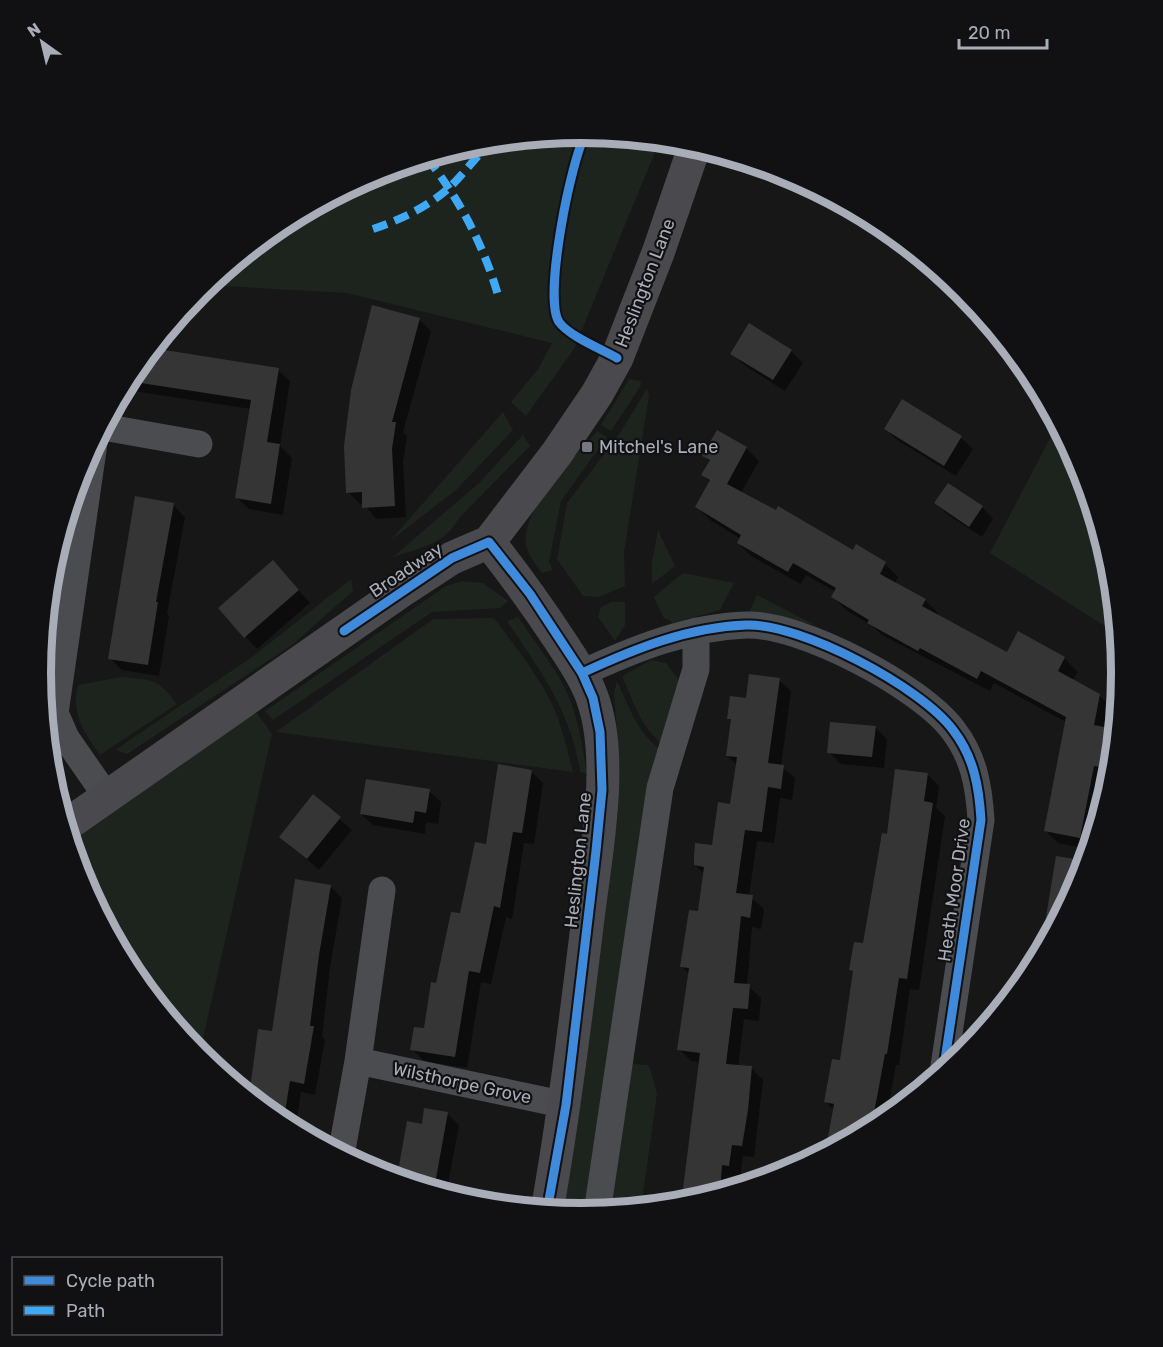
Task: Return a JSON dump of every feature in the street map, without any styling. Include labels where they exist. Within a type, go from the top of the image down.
[{"type":"street","name":"Heslington Lane","points":[[548,1203],[566,1106],[603,790],[600,732],[593,698],[582,673],[530,594],[489,542],[557,453],[597,394],[617,358],[658,253],[692,155]]},
{"type":"street","points":[[111,428],[199,444]]},
{"type":"street","points":[[89,474],[55,712],[66,738],[107,797]]},
{"type":"street","name":"Broadway","points":[[72,821],[452,558],[489,542]]},
{"type":"street","name":"Heath Moor Drive","points":[[582,673],[645,645],[696,631],[750,625],[814,641],[904,687],[938,712],[954,732],[971,761],[979,787],[981,820],[945,1060]]},
{"type":"street","points":[[598,1204],[660,788],[696,669],[696,631]]},
{"type":"street","points":[[343,1147],[358,1061],[382,890]]},
{"type":"street","name":"Wilsthorpe Grove","points":[[358,1061],[566,1106]]},
{"type":"shaded area","points":[[547,144],[616,144],[656,149],[574,349],[526,416],[511,402],[538,369],[552,343],[347,293],[220,286],[287,232],[316,214],[378,183],[411,171],[478,153]]},
{"type":"shaded area","points":[[629,379],[641,381],[640,387],[611,431],[601,425]]},
{"type":"shaded area","points":[[647,389],[649,396],[624,552],[625,586],[599,597],[583,596],[557,559],[567,503],[620,433]]},
{"type":"shaded area","points":[[503,412],[513,430],[456,490],[390,541]]},
{"type":"shaded area","points":[[597,431],[607,437],[561,501],[549,562],[553,570],[542,573],[530,556],[526,545],[526,531],[531,516],[563,469]]},
{"type":"shaded area","points":[[1053,432],[1072,470],[1094,536],[1102,570],[1110,629],[990,553]]},
{"type":"shaded area","points":[[523,435],[530,446],[446,534],[422,548],[393,557],[479,483]]},
{"type":"shaded area","points":[[658,530],[675,566],[652,584],[652,562]]},
{"type":"shaded area","points":[[683,573],[734,583],[720,610],[673,623],[663,617],[654,597]]},
{"type":"shaded area","points":[[351,579],[353,591],[292,645],[127,754],[115,750],[252,657]]},
{"type":"shaded area","points":[[462,581],[483,583],[508,601],[500,608],[432,612],[273,720],[265,711],[446,586]]},
{"type":"shaded area","points":[[757,595],[815,625],[749,612]]},
{"type":"shaded area","points":[[611,602],[625,602],[625,625],[615,641],[598,617],[601,607]]},
{"type":"shaded area","points":[[518,617],[566,690],[578,725],[587,774],[580,772],[570,730],[562,711],[507,621]]},
{"type":"shaded area","points":[[494,618],[532,670],[552,704],[573,772],[276,732],[433,619]]},
{"type":"shaded area","points":[[651,660],[666,663],[679,680],[662,743],[648,730],[622,676]]},
{"type":"shaded area","points":[[121,677],[154,682],[164,689],[177,704],[100,755],[88,738],[77,714],[78,685]]},
{"type":"shaded area","points":[[617,681],[640,727],[661,750],[587,1204],[563,1203],[618,814],[620,768],[614,694]]},
{"type":"shaded area","points":[[254,709],[272,734],[202,1044],[161,996],[122,939],[91,877],[76,832]]},
{"type":"shaded area","points":[[632,1064],[649,1065],[657,1093],[642,1200],[610,1203]]},
{"type":"building","points":[[372,305],[420,318],[392,422],[396,422],[392,449],[395,506],[362,508],[362,492],[346,493],[344,446],[351,390]]},
{"type":"building","points":[[749,323],[792,350],[773,380],[730,354]]},
{"type":"building","points":[[162,350],[279,368],[267,442],[280,444],[271,504],[235,498],[251,400],[138,383]]},
{"type":"building","points":[[902,399],[962,436],[944,466],[884,429]]},
{"type":"building","points":[[717,430],[747,447],[727,484],[776,510],[778,506],[853,550],[856,544],[886,562],[880,574],[926,599],[922,606],[1007,652],[1018,631],[1065,657],[1058,671],[1100,694],[1094,725],[1109,728],[1102,767],[1094,766],[1080,838],[1044,831],[1066,717],[981,671],[977,679],[920,648],[918,651],[867,623],[869,620],[831,597],[836,588],[793,563],[788,572],[737,543],[741,535],[695,507],[710,480],[701,475],[710,460],[702,456]]},
{"type":"building","points":[[948,483],[983,506],[969,527],[934,503]]},
{"type":"building","points":[[135,496],[174,503],[156,602],[158,602],[148,665],[108,659]]},
{"type":"building","points":[[273,560],[299,590],[244,638],[218,608]]},
{"type":"building","points":[[749,674],[780,678],[768,763],[784,765],[781,789],[768,787],[762,832],[745,830],[736,893],[753,895],[750,918],[741,916],[734,983],[750,984],[748,1009],[733,1008],[726,1064],[752,1066],[748,1110],[742,1146],[732,1145],[729,1166],[722,1165],[721,1186],[682,1194],[700,1053],[677,1050],[689,968],[680,967],[689,910],[698,911],[704,867],[694,865],[695,843],[712,845],[718,802],[730,804],[737,757],[726,756],[731,719],[727,719],[730,696],[746,698]]},
{"type":"building","points":[[830,722],[876,726],[872,757],[827,753]]},
{"type":"building","points":[[498,764],[532,770],[522,833],[513,832],[500,908],[494,906],[480,973],[469,971],[455,1057],[410,1050],[414,1027],[424,1028],[431,982],[436,983],[451,912],[460,913],[475,842],[486,844]]},
{"type":"building","points":[[895,769],[928,773],[924,801],[933,803],[907,979],[899,978],[887,1054],[885,1054],[873,1117],[827,1143],[834,1104],[824,1102],[832,1059],[840,1060],[853,971],[849,970],[854,942],[863,943],[882,833],[887,834]]},
{"type":"building","points":[[366,779],[430,789],[426,813],[415,811],[413,823],[360,814]]},
{"type":"building","points":[[313,794],[341,817],[307,859],[279,837]]},
{"type":"building","points":[[1056,856],[1078,860],[1072,877],[1043,935]]},
{"type":"building","points":[[295,879],[331,885],[319,955],[310,1026],[314,1026],[304,1084],[290,1081],[285,1113],[250,1087],[258,1029],[272,1031]]},
{"type":"building","points":[[424,1108],[448,1112],[435,1183],[398,1171],[407,1121],[422,1124]]},
{"type":"marked path","points":[[373,229],[404,217],[434,200],[451,186],[482,152]]},
{"type":"marked path","points":[[432,165],[460,206],[478,240],[498,295]]},
{"type":"cycle path","points":[[582,143],[573,170],[561,228],[554,286],[555,308],[559,322],[564,327],[617,358]]},
{"type":"cycle path","points":[[344,631],[452,558],[489,542],[530,594],[582,673],[593,698],[600,732],[602,790],[566,1105],[548,1203]]},
{"type":"cycle path","points":[[582,673],[641,648],[682,635],[724,627],[746,625],[769,627],[827,646],[888,677],[915,695],[953,730],[971,762],[979,796],[981,820],[945,1060]]},
{"type":"place","name":"Mitchel's Lane","points":[[587,447]]}]
